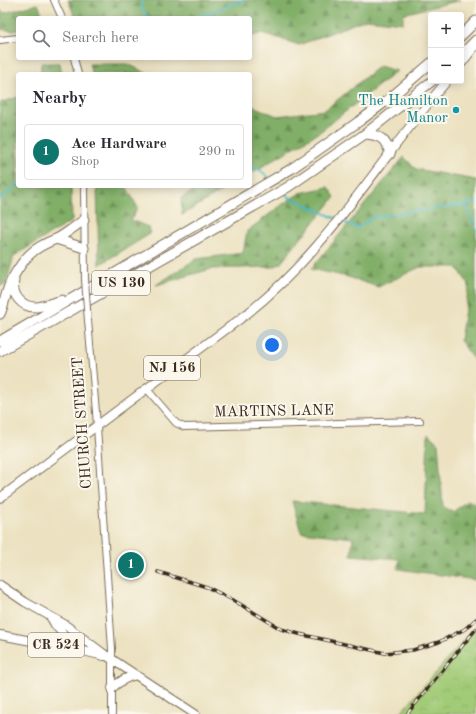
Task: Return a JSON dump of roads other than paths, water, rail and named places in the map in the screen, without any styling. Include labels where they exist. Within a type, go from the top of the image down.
[{"type":"highway","points":[[464,33],[476,21]]},
{"type":"highway","points":[[464,52],[476,40]]},
{"type":"highway","name":"US 130","points":[[0,341],[277,177],[361,120],[389,99],[428,66]]},
{"type":"highway","name":"US 130","points":[[0,351],[288,187],[365,134],[428,84]]},
{"type":"highway","points":[[365,134],[375,135],[383,139],[388,145],[390,154]]},
{"type":"highway","points":[[0,314],[6,292],[22,264],[35,249],[43,243],[56,239],[84,220]]},
{"type":"highway","points":[[56,239],[84,248]]},
{"type":"highway","points":[[17,272],[14,282],[14,292],[19,301],[25,304],[37,307],[78,295]]},
{"type":"main road","points":[[464,60],[476,44]]},
{"type":"main road","name":"NJ 156","points":[[0,498],[259,305],[293,272],[332,226],[445,84]]},
{"type":"main road","points":[[0,586],[64,624],[112,659]]},
{"type":"main road","points":[[50,617],[64,636],[64,647]]},
{"type":"main road","name":"CR 524","points":[[0,635],[91,652],[112,659],[195,714]]},
{"type":"main road","points":[[112,688],[126,677],[136,675]]},
{"type":"street","points":[[54,0],[61,16]]},
{"type":"street","points":[[0,40],[16,38]]},
{"type":"street","points":[[74,60],[78,72]]},
{"type":"street","name":"CHURCH STREET","points":[[84,188],[85,279],[97,426],[112,659],[112,714]]},
{"type":"street","name":"MARTINS LANE","points":[[146,388],[176,423],[184,427],[420,421]]},
{"type":"waterway","points":[[142,0],[141,8],[147,16]]},
{"type":"waterway","points":[[200,16],[244,0]]},
{"type":"waterway","points":[[252,167],[260,170],[269,178]]},
{"type":"waterway","points":[[0,200],[16,185]]},
{"type":"waterway","points":[[284,192],[289,197],[337,219]]},
{"type":"waterway","points":[[341,221],[358,228],[373,217],[476,203]]},
{"type":"waterway","points":[[466,204],[476,229]]},
{"type":"railway","points":[[158,572],[207,587],[233,600],[281,629],[385,653],[413,650],[439,642],[465,629],[476,619]]},
{"type":"railway","points":[[407,714],[476,629]]},
{"type":"place","name":"The Hamilton Manor","points":[[456,110]]},
{"type":"place","name":"Ace Hardware","points":[[131,565]]}]
